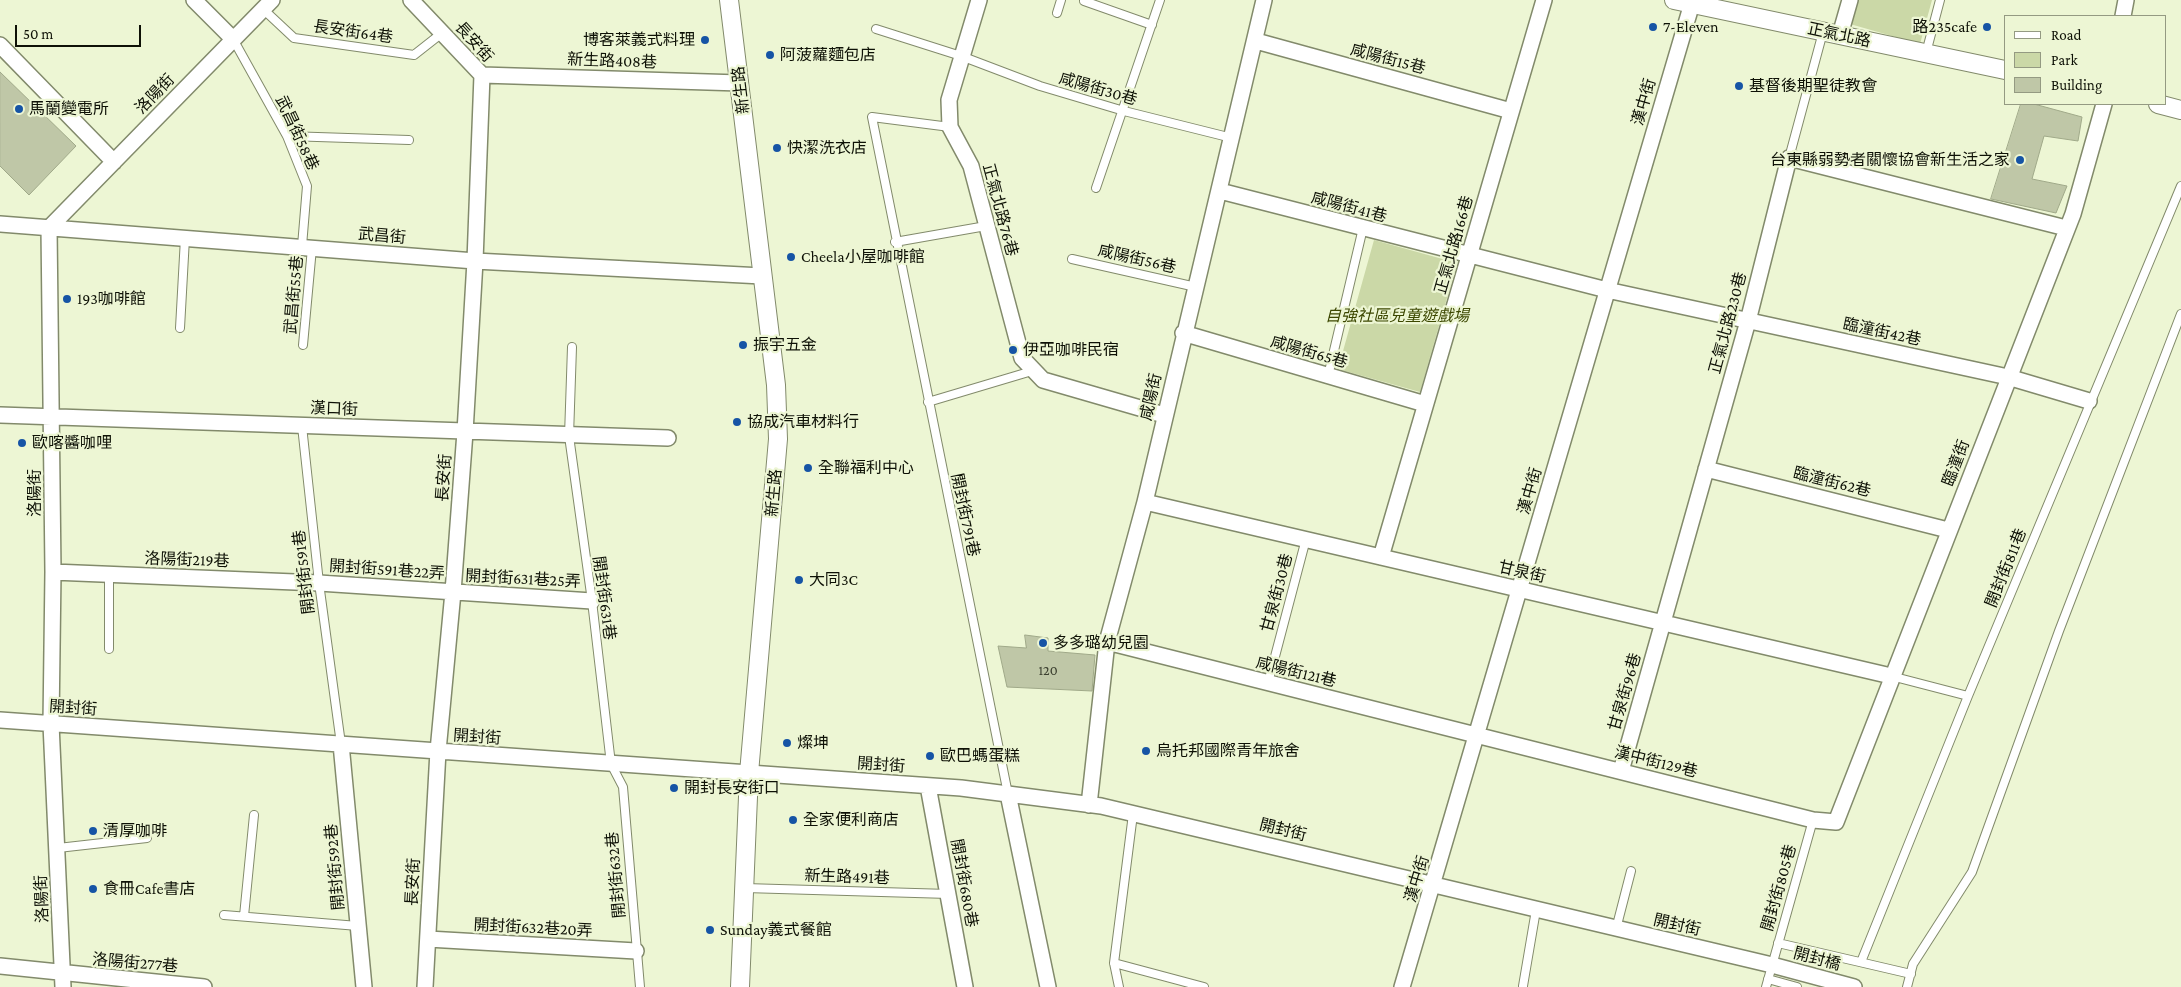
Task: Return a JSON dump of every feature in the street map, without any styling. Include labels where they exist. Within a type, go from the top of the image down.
[{"type":"street","points":[[194,0],[233,40]]},
{"type":"street","name":"長安街","points":[[410,0],[482,75],[475,260],[465,432],[453,592],[438,751],[425,987]]},
{"type":"street","name":"新生路","points":[[729,0],[776,385],[778,440],[749,774],[740,987]]},
{"type":"street","name":"正氣北路76巷","points":[[979,0],[949,100],[950,128],[970,166],[1017,345],[1022,358],[1032,371]]},
{"type":"street","name":"咸陽街","points":[[1090,805],[1107,642],[1145,502],[1183,333],[1220,191],[1264,0]]},
{"type":"street","name":"正氣北路166巷","points":[[1381,557],[1544,0]]},
{"type":"street","name":"正氣北路","points":[[1674,0],[1692,2],[1831,34],[2004,70]]},
{"type":"street","points":[[1831,34],[1850,0]]},
{"type":"street","points":[[2123,15],[2126,0]]},
{"type":"street","name":"漢中街","points":[[1402,987],[1692,2]]},
{"type":"street","name":"洛陽街","points":[[63,980],[51,724],[53,572],[49,228],[268,4]]},
{"type":"street","name":"咸陽街15巷","points":[[1256,41],[1511,111]]},
{"type":"street","points":[[0,45],[114,162]]},
{"type":"street","name":"新生路408巷","points":[[482,75],[740,83]]},
{"type":"street","name":"臨潼街","points":[[1819,821],[1836,822],[1891,676],[2073,214],[2104,105]]},
{"type":"street","points":[[2162,105],[2181,110]]},
{"type":"street","points":[[1789,158],[2066,228]]},
{"type":"street","name":"正氣北路230巷","points":[[1663,623],[1748,321],[1789,158]]},
{"type":"street","name":"咸陽街41巷","points":[[1220,191],[1607,290]]},
{"type":"street","name":"武昌街","points":[[0,224],[475,260],[762,276]]},
{"type":"street","name":"臨潼街42巷","points":[[1607,290],[2008,377],[2089,402]]},
{"type":"street","name":"咸陽街65巷","points":[[1183,333],[1426,404]]},
{"type":"street","points":[[1032,371],[1043,380],[1164,415]]},
{"type":"street","name":"漢口街","points":[[0,415],[668,438]]},
{"type":"street","name":"臨潼街62巷","points":[[1706,469],[1948,530]]},
{"type":"street","name":"甘泉街","points":[[1145,502],[1891,676]]},
{"type":"street","name":"洛陽街219巷","points":[[53,572],[319,583]]},
{"type":"street","name":"開封街591巷22弄","points":[[319,583],[453,592]]},
{"type":"street","name":"開封街631巷25弄","points":[[453,592],[592,601]]},
{"type":"street","name":"甘泉街96巷","points":[[1621,771],[1663,623]]},
{"type":"street","name":"咸陽街121巷","points":[[1107,642],[1477,736]]},
{"type":"street","name":"開封街","points":[[0,720],[928,786],[1090,805],[1616,928],[1768,977]]},
{"type":"street","name":"漢中街129巷","points":[[1477,736],[1819,821]]},
{"type":"street","name":"開封街592巷","points":[[341,744],[364,987]]},
{"type":"street","name":"開封街680巷","points":[[928,786],[965,987]]},
{"type":"street","points":[[1008,794],[1048,987]]},
{"type":"street","name":"開封街632巷20弄","points":[[428,939],[636,951]]},
{"type":"street","name":"洛陽街277巷","points":[[0,966],[63,980],[204,987]]},
{"type":"street","name":"開封橋","points":[[1768,977],[1854,987]]},
{"type":"lane","points":[[1058,13],[1061,0]]},
{"type":"lane","points":[[1096,188],[1124,112],[1160,0]]},
{"type":"lane","points":[[1925,54],[1940,0]]},
{"type":"lane","points":[[1084,2],[1152,25]]},
{"type":"lane","name":"長安街64巷","points":[[268,4],[294,38],[414,55],[442,33]]},
{"type":"lane","name":"咸陽街30巷","points":[[876,29],[961,56],[1040,86],[1124,112],[1232,138]]},
{"type":"lane","name":"正氣北路230巷","points":[[1789,158],[1831,34]]},
{"type":"lane","name":"武昌街58巷","points":[[233,40],[287,136],[307,186],[307,247]]},
{"type":"lane","name":"開封街791巷","points":[[950,128],[872,118],[895,242],[1008,794]]},
{"type":"lane","points":[[287,136],[409,140]]},
{"type":"lane","name":"開封街811巷","points":[[1861,962],[2089,402],[2181,186]]},
{"type":"lane","points":[[895,242],[986,226]]},
{"type":"lane","points":[[1328,376],[1363,228]]},
{"type":"lane","points":[[180,328],[185,238]]},
{"type":"lane","name":"武昌街55巷","points":[[303,344],[307,247]]},
{"type":"lane","name":"咸陽街56巷","points":[[1072,259],[1196,287]]},
{"type":"lane","points":[[1907,987],[1913,964],[1972,872],[2059,630],[2181,314]]},
{"type":"lane","name":"開封街631巷","points":[[572,347],[569,436],[592,601],[611,764]]},
{"type":"lane","points":[[928,402],[1032,371]]},
{"type":"lane","name":"開封街591巷","points":[[302,426],[319,583],[341,744]]},
{"type":"lane","name":"甘泉街30巷","points":[[1268,683],[1306,540]]},
{"type":"lane","points":[[109,575],[109,649]]},
{"type":"lane","points":[[1891,676],[1968,696]]},
{"type":"lane","name":"開封街632巷","points":[[611,764],[623,787],[640,987]]},
{"type":"lane","points":[[1119,987],[1114,963],[1133,814]]},
{"type":"lane","points":[[244,916],[254,816]]},
{"type":"lane","name":"開封街805巷","points":[[1768,977],[1819,821]]},
{"type":"lane","points":[[58,848],[147,838]]},
{"type":"lane","points":[[1616,928],[1631,871]]},
{"type":"lane","name":"新生路491巷","points":[[745,888],[949,894]]},
{"type":"lane","points":[[1523,986],[1536,910]]},
{"type":"lane","points":[[224,914],[358,926]]},
{"type":"lane","points":[[1778,943],[1911,974]]},
{"type":"lane","points":[[1114,963],[1204,987]]},
{"type":"lane","points":[[1768,977],[1797,987]]},
{"type":"green space","points":[[1857,0],[1932,0],[1920,44],[1850,24]]},
{"type":"green space","name":"自強社區兒童遊戲場","points":[[1374,240],[1457,263],[1420,392],[1338,369]]},
{"type":"building","name":"馬蘭變電所","points":[[0,72],[76,146],[29,195],[0,166]]},
{"type":"building","name":"台東縣弱勢者關懷協會新生活之家","points":[[2021,105],[2038,105],[2082,117],[2078,141],[2044,136],[2032,179],[2067,186],[2056,213],[1991,199]]},
{"type":"building","name":"多多璐幼兒園","points":[[1025,635],[1048,638],[1048,651],[1095,655],[1092,691],[1007,687],[998,646],[1026,648]]},
{"type":"place","name":"7-Eleven","points":[[1653,27]]},
{"type":"place","name":"路235cafe","points":[[1987,27]]},
{"type":"place","name":"博客萊義式料理","points":[[705,40]]},
{"type":"place","name":"阿菠蘿麵包店","points":[[770,55]]},
{"type":"place","name":"基督後期聖徒教會","points":[[1739,86]]},
{"type":"place","name":"馬蘭變電所","points":[[19,109]]},
{"type":"place","name":"快潔洗衣店","points":[[777,148]]},
{"type":"place","name":"台東縣弱勢者關懷協會新生活之家","points":[[2020,160]]},
{"type":"place","name":"Cheela小屋咖啡館","points":[[791,257]]},
{"type":"place","name":"193咖啡館","points":[[67,299]]},
{"type":"place","name":"振宇五金","points":[[743,345]]},
{"type":"place","name":"伊亞咖啡民宿","points":[[1013,350]]},
{"type":"place","name":"協成汽車材料行","points":[[737,422]]},
{"type":"place","name":"歐喀醬咖哩","points":[[22,443]]},
{"type":"place","name":"全聯福利中心","points":[[808,468]]},
{"type":"place","name":"大同3C","points":[[799,580]]},
{"type":"place","name":"多多璐幼兒園","points":[[1043,643]]},
{"type":"place","name":"燦坤","points":[[787,743]]},
{"type":"place","name":"烏托邦國際青年旅舍","points":[[1146,751]]},
{"type":"place","name":"歐巴螞蛋糕","points":[[930,756]]},
{"type":"place","name":"開封長安街口","points":[[674,788]]},
{"type":"place","name":"全家便利商店","points":[[793,820]]},
{"type":"place","name":"清厚咖啡","points":[[93,831]]},
{"type":"place","name":"食冊Cafe書店","points":[[93,889]]},
{"type":"place","name":"Sunday義式餐館","points":[[710,930]]}]
